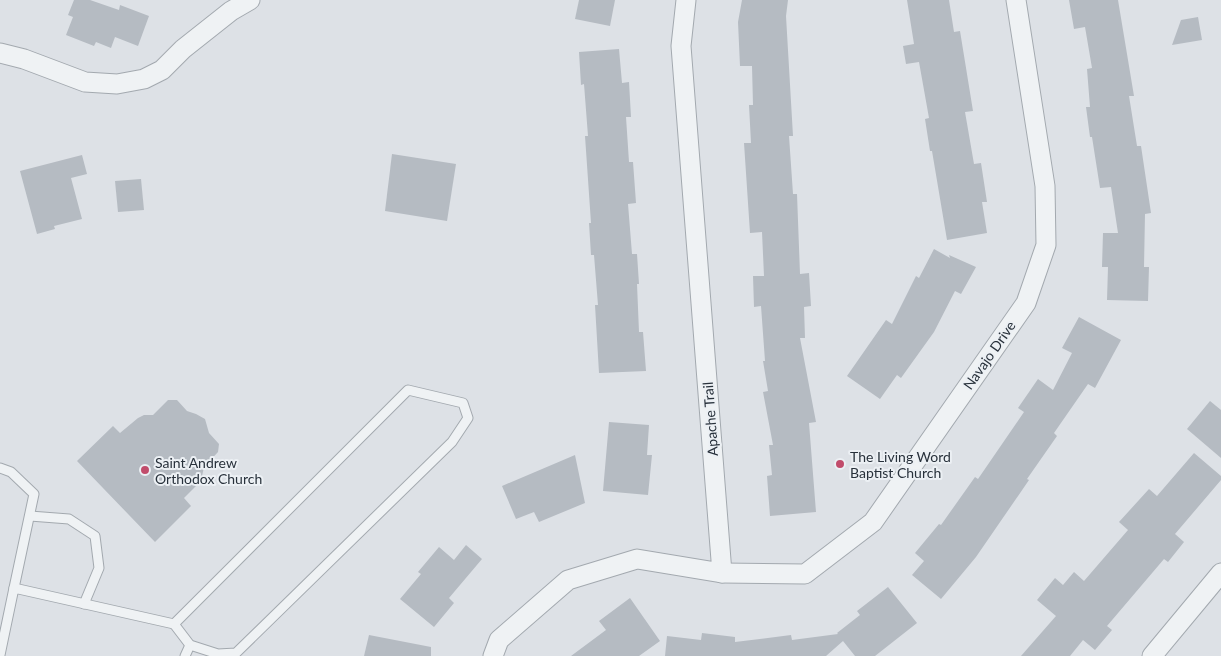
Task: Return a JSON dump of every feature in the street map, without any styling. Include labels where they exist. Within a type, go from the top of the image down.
[{"type":"street","points":[[0,53],[24,59],[85,82],[117,84],[144,79],[162,70],[183,49],[231,11],[250,0]]},
{"type":"street","name":"Apache Trail","points":[[686,0],[681,46],[722,573]]},
{"type":"street","name":"Navajo Drive","points":[[722,573],[805,574],[873,522],[1026,303],[1046,245],[1045,186],[1016,0]]},
{"type":"street","points":[[493,656],[500,640],[568,580],[637,559],[722,573]]},
{"type":"street","points":[[1158,654],[1221,573]]},
{"type":"lane","points":[[14,588],[174,624],[190,645],[218,654],[236,653],[452,442],[468,418],[463,403],[408,390],[174,624]]},
{"type":"lane","points":[[0,468],[11,472],[34,494],[0,655]]},
{"type":"lane","points":[[30,516],[69,519],[95,536],[98,568],[84,604]]},
{"type":"lane","points":[[185,656],[190,645]]},
{"type":"building","points":[[74,0],[90,0],[119,10],[120,5],[149,16],[138,46],[115,37],[111,48],[96,42],[94,46],[66,35],[73,17],[68,15]]},
{"type":"building","points":[[579,0],[615,0],[610,26],[575,19]]},
{"type":"building","points":[[742,0],[788,0],[786,16],[793,136],[789,136],[793,194],[797,194],[800,274],[809,273],[811,306],[804,307],[805,338],[800,338],[816,422],[809,423],[816,512],[770,516],[767,476],[772,475],[769,445],[773,445],[763,392],[768,391],[763,361],[765,361],[761,306],[754,307],[753,276],[764,276],[762,232],[750,233],[744,143],[751,143],[749,105],[753,105],[752,66],[740,66],[738,22]]},
{"type":"building","points":[[907,0],[949,0],[954,32],[960,31],[973,111],[965,112],[974,164],[981,163],[987,202],[982,202],[987,233],[947,240],[932,151],[930,151],[925,119],[929,118],[919,62],[906,64],[903,46],[914,44]]},
{"type":"building","points":[[1069,0],[1118,0],[1134,96],[1129,96],[1137,146],[1141,146],[1151,213],[1145,214],[1144,267],[1149,267],[1148,301],[1107,300],[1108,267],[1102,267],[1103,233],[1118,233],[1111,187],[1100,188],[1092,137],[1090,137],[1086,107],[1090,107],[1087,69],[1092,68],[1085,27],[1074,29]]},
{"type":"building","points":[[1198,17],[1202,40],[1172,45],[1181,20]]},
{"type":"building","points":[[619,49],[622,83],[629,82],[631,117],[626,117],[629,162],[633,162],[636,203],[628,204],[632,254],[637,254],[639,332],[643,332],[646,371],[599,373],[595,305],[598,305],[594,255],[591,255],[589,223],[591,223],[585,136],[588,136],[584,84],[581,85],[579,52]]},
{"type":"building","points":[[392,154],[456,164],[447,221],[385,211]]},
{"type":"building","points":[[82,155],[87,174],[71,178],[82,219],[54,226],[55,229],[37,234],[20,171]]},
{"type":"building","points":[[141,179],[144,210],[118,212],[115,181]]},
{"type":"building","points":[[934,249],[950,258],[949,255],[976,267],[961,294],[955,291],[934,332],[901,378],[897,375],[880,399],[847,376],[886,320],[892,324],[916,276],[919,278]]},
{"type":"building","points":[[1079,317],[1121,340],[1095,388],[1088,384],[1054,433],[1057,436],[1027,479],[1029,480],[976,557],[941,599],[912,575],[924,561],[915,553],[939,524],[941,525],[975,477],[978,479],[1024,412],[1018,408],[1038,379],[1053,390],[1072,353],[1062,348]]},
{"type":"building","name":"Saint Andrew Orthodox Church","points":[[168,400],[177,400],[187,411],[205,419],[209,433],[219,444],[218,452],[204,467],[201,481],[184,498],[191,506],[155,542],[77,461],[113,426],[120,433],[138,418],[144,415],[153,415]]},
{"type":"building","points":[[1210,401],[1221,410],[1221,458],[1187,429]]},
{"type":"building","points":[[609,422],[649,425],[647,455],[652,455],[648,495],[603,491]]},
{"type":"building","points":[[1194,453],[1221,476],[1221,480],[1175,534],[1184,542],[1168,562],[1164,559],[1107,626],[1112,630],[1095,650],[1083,640],[1070,656],[1021,656],[1056,616],[1037,600],[1055,578],[1063,585],[1074,572],[1084,581],[1128,530],[1119,522],[1149,489],[1157,496]]},
{"type":"building","points":[[575,455],[585,503],[539,522],[534,512],[516,519],[502,486]]},
{"type":"building","points":[[466,545],[482,559],[449,598],[454,603],[434,627],[400,599],[421,574],[418,572],[439,547],[454,560]]},
{"type":"building","points":[[888,587],[917,623],[875,656],[855,656],[843,641],[826,656],[665,656],[667,636],[701,640],[702,633],[735,637],[735,642],[791,635],[792,640],[838,634],[860,615],[857,611]]},
{"type":"building","points":[[630,598],[660,641],[639,656],[571,656],[606,630],[599,621]]},
{"type":"building","points":[[369,635],[431,647],[431,656],[364,656]]},
{"type":"place","name":"The Living Word Baptist Church","points":[[840,464]]},
{"type":"place","name":"Saint Andrew Orthodox Church","points":[[145,470]]}]
